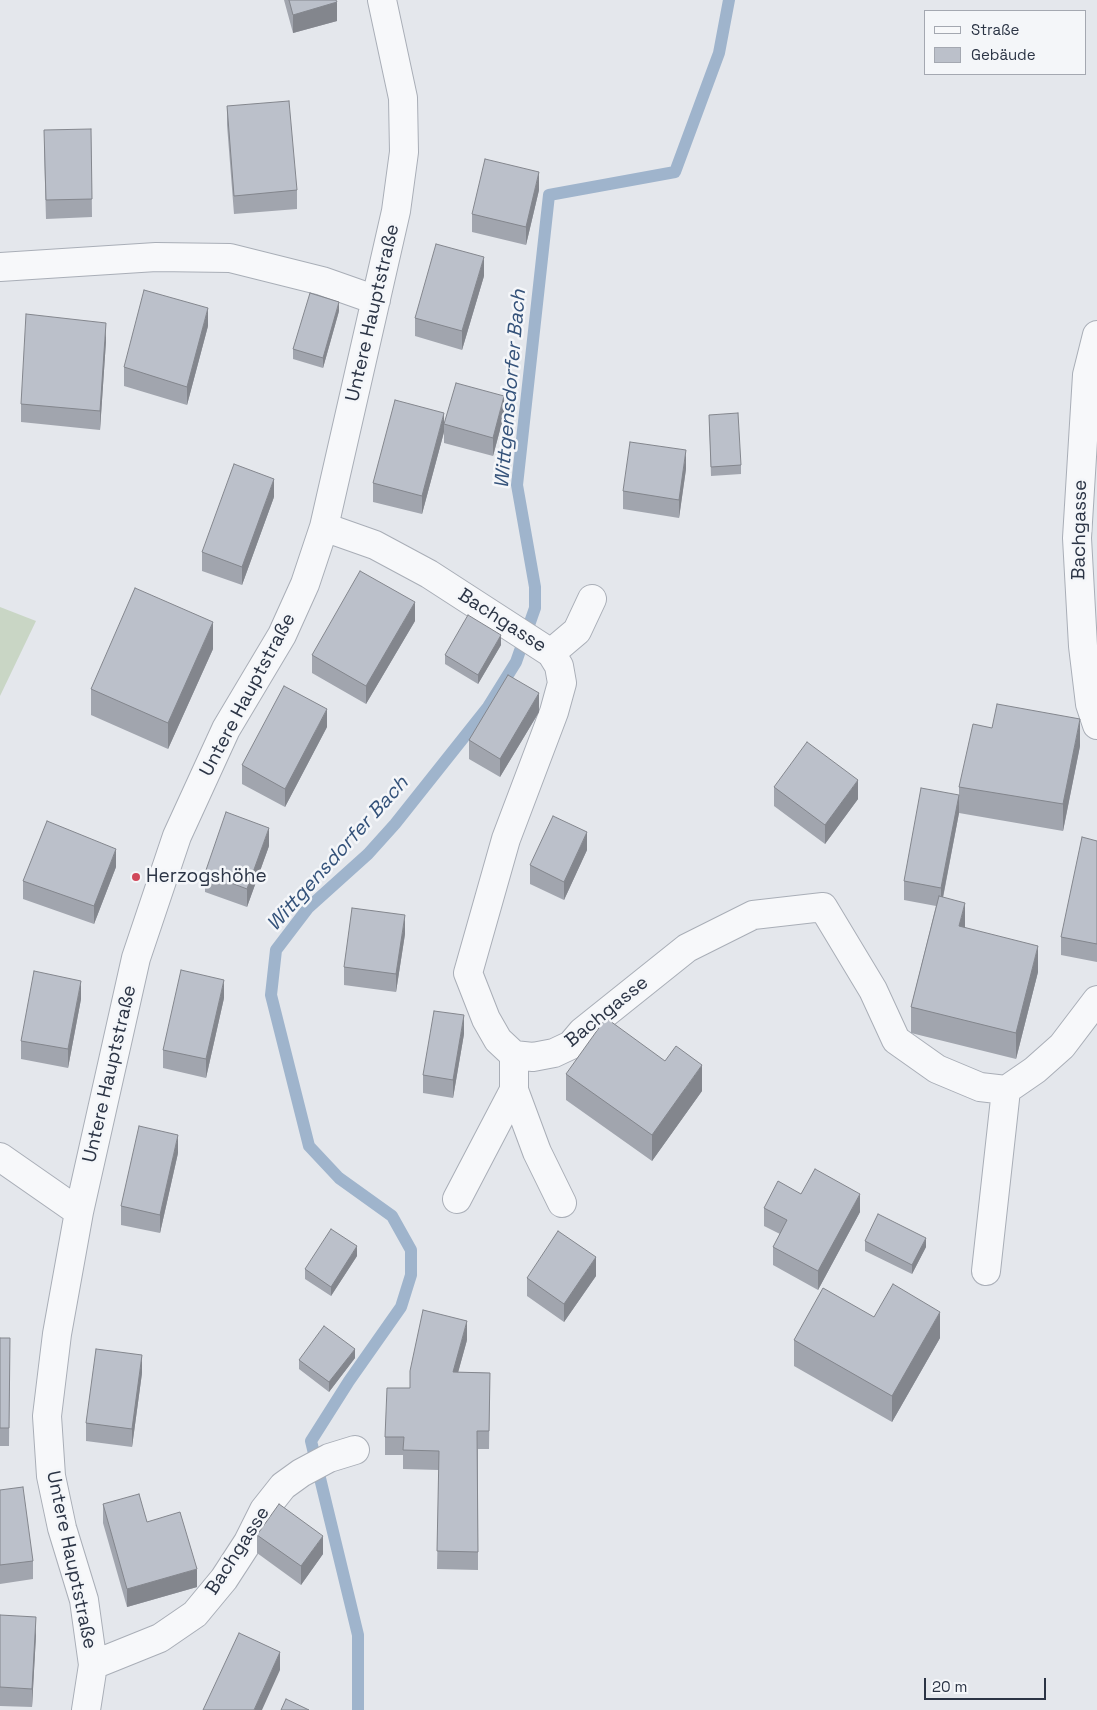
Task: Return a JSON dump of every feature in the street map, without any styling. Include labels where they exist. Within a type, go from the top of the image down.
[{"type":"street","name":"Untere Hauptstraße","points":[[86,1710],[93,1665],[84,1600],[62,1528],[51,1476],[47,1416],[55,1349],[79,1212],[136,958],[177,836],[226,729],[282,635],[306,584],[324,528],[396,211],[404,152],[403,98],[382,0]]},
{"type":"street","points":[[0,267],[156,257],[230,258],[322,281],[376,300]]},
{"type":"street","name":"Bachgasse","points":[[1097,335],[1086,375],[1077,538],[1083,646],[1090,704],[1097,725]]},
{"type":"street","name":"Bachgasse","points":[[324,528],[374,545],[429,574],[535,642],[559,666],[562,683],[554,712],[506,839],[468,973],[486,1019],[498,1040],[514,1055],[533,1057],[554,1053],[571,1045],[582,1032],[687,948],[753,915],[823,907],[873,990],[896,1040],[937,1069],[980,1087],[1006,1090]]},
{"type":"street","points":[[535,642],[577,631],[592,599]]},
{"type":"street","points":[[986,1271],[1006,1090],[1035,1070],[1062,1046],[1097,1000]]},
{"type":"street","points":[[514,1055],[514,1090],[537,1152],[562,1203]]},
{"type":"street","points":[[457,1199],[514,1090]]},
{"type":"street","points":[[0,1157],[79,1212]]},
{"type":"street","name":"Bachgasse","points":[[93,1665],[160,1638],[195,1614],[224,1579],[248,1542],[264,1510],[284,1486],[301,1473],[329,1458],[355,1450]]},
{"type":"green space","points":[[0,607],[36,621],[0,696]]},
{"type":"building","points":[[289,0],[336,0],[337,2],[293,15]]},
{"type":"building","points":[[289,101],[297,190],[234,196],[227,106]]},
{"type":"building","points":[[91,129],[92,199],[46,200],[44,130]]},
{"type":"building","points":[[485,159],[539,172],[526,227],[472,214]]},
{"type":"building","points":[[436,244],[484,257],[462,331],[415,318]]},
{"type":"building","points":[[144,290],[208,308],[187,387],[124,367]]},
{"type":"building","points":[[310,293],[339,302],[323,358],[293,349]]},
{"type":"building","points":[[26,314],[106,323],[100,411],[21,404]]},
{"type":"building","points":[[456,383],[504,396],[493,438],[444,424]]},
{"type":"building","points":[[395,400],[444,413],[422,496],[373,483]]},
{"type":"building","points":[[738,413],[741,465],[711,467],[709,415]]},
{"type":"building","points":[[630,442],[686,450],[679,500],[623,491]]},
{"type":"building","points":[[234,464],[274,479],[242,567],[202,552]]},
{"type":"building","points":[[360,571],[415,602],[366,686],[312,655]]},
{"type":"building","points":[[135,588],[213,622],[168,723],[91,689]]},
{"type":"building","points":[[468,615],[501,635],[478,675],[445,655]]},
{"type":"building","points":[[508,675],[539,693],[500,759],[469,740]]},
{"type":"building","points":[[284,686],[327,709],[285,789],[242,765]]},
{"type":"building","points":[[997,704],[1080,719],[1063,804],[959,787],[973,724],[992,728]]},
{"type":"building","points":[[807,742],[858,780],[825,825],[774,787]]},
{"type":"building","points":[[921,788],[959,795],[941,888],[904,881]]},
{"type":"building","points":[[226,812],[269,828],[247,889],[205,873]]},
{"type":"building","points":[[553,816],[587,832],[564,882],[530,865]]},
{"type":"building","points":[[47,821],[116,849],[94,906],[23,881]]},
{"type":"building","points":[[1082,837],[1097,841],[1097,944],[1061,937]]},
{"type":"building","points":[[939,896],[965,903],[959,926],[1038,946],[1016,1033],[911,1007]]},
{"type":"building","points":[[352,908],[405,915],[396,974],[344,967]]},
{"type":"building","points":[[181,970],[224,980],[206,1059],[163,1050]]},
{"type":"building","points":[[34,971],[81,981],[68,1049],[21,1041]]},
{"type":"building","points":[[434,1011],[464,1015],[453,1080],[423,1075]]},
{"type":"building","points":[[606,1018],[665,1061],[676,1046],[702,1065],[652,1135],[566,1074]]},
{"type":"building","points":[[139,1126],[178,1135],[160,1215],[121,1206]]},
{"type":"building","points":[[815,1169],[860,1194],[818,1271],[773,1247],[787,1220],[764,1208],[778,1181],[801,1194]]},
{"type":"building","points":[[878,1214],[926,1238],[912,1265],[865,1241]]},
{"type":"building","points":[[331,1229],[357,1246],[331,1287],[305,1269]]},
{"type":"building","points":[[558,1231],[596,1257],[564,1304],[527,1278]]},
{"type":"building","points":[[893,1284],[940,1312],[892,1396],[794,1340],[823,1288],[874,1317]]},
{"type":"building","points":[[423,1310],[467,1321],[453,1372],[490,1373],[489,1431],[477,1431],[478,1552],[437,1551],[439,1451],[403,1450],[404,1437],[385,1437],[387,1388],[410,1388],[410,1371]]},
{"type":"building","points":[[324,1326],[355,1349],[329,1382],[299,1360]]},
{"type":"building","points":[[0,1338],[10,1338],[9,1428],[0,1428]]},
{"type":"building","points":[[96,1349],[142,1355],[132,1429],[86,1423]]},
{"type":"building","points":[[23,1487],[33,1561],[0,1565],[0,1490]]},
{"type":"building","points":[[139,1494],[147,1522],[180,1512],[197,1569],[127,1589],[103,1504]]},
{"type":"building","points":[[279,1504],[323,1536],[301,1566],[257,1535]]},
{"type":"building","points":[[0,1615],[36,1617],[32,1689],[0,1687]]},
{"type":"building","points":[[239,1633],[280,1652],[254,1710],[203,1710]]},
{"type":"building","points":[[286,1699],[309,1710],[281,1710]]},
{"type":"waterway","name":"Wittgensdorfer Bach","points":[[358,1710],[358,1635],[311,1441],[349,1381],[401,1307],[411,1275],[411,1250],[392,1216],[339,1178],[309,1146],[271,995],[276,950],[308,908],[368,854],[395,824],[488,707],[516,662],[535,608],[535,587],[517,485],[549,195],[675,172],[719,53],[729,0]]},
{"type":"place","name":"Herzogshöhe","points":[[136,877]]}]
